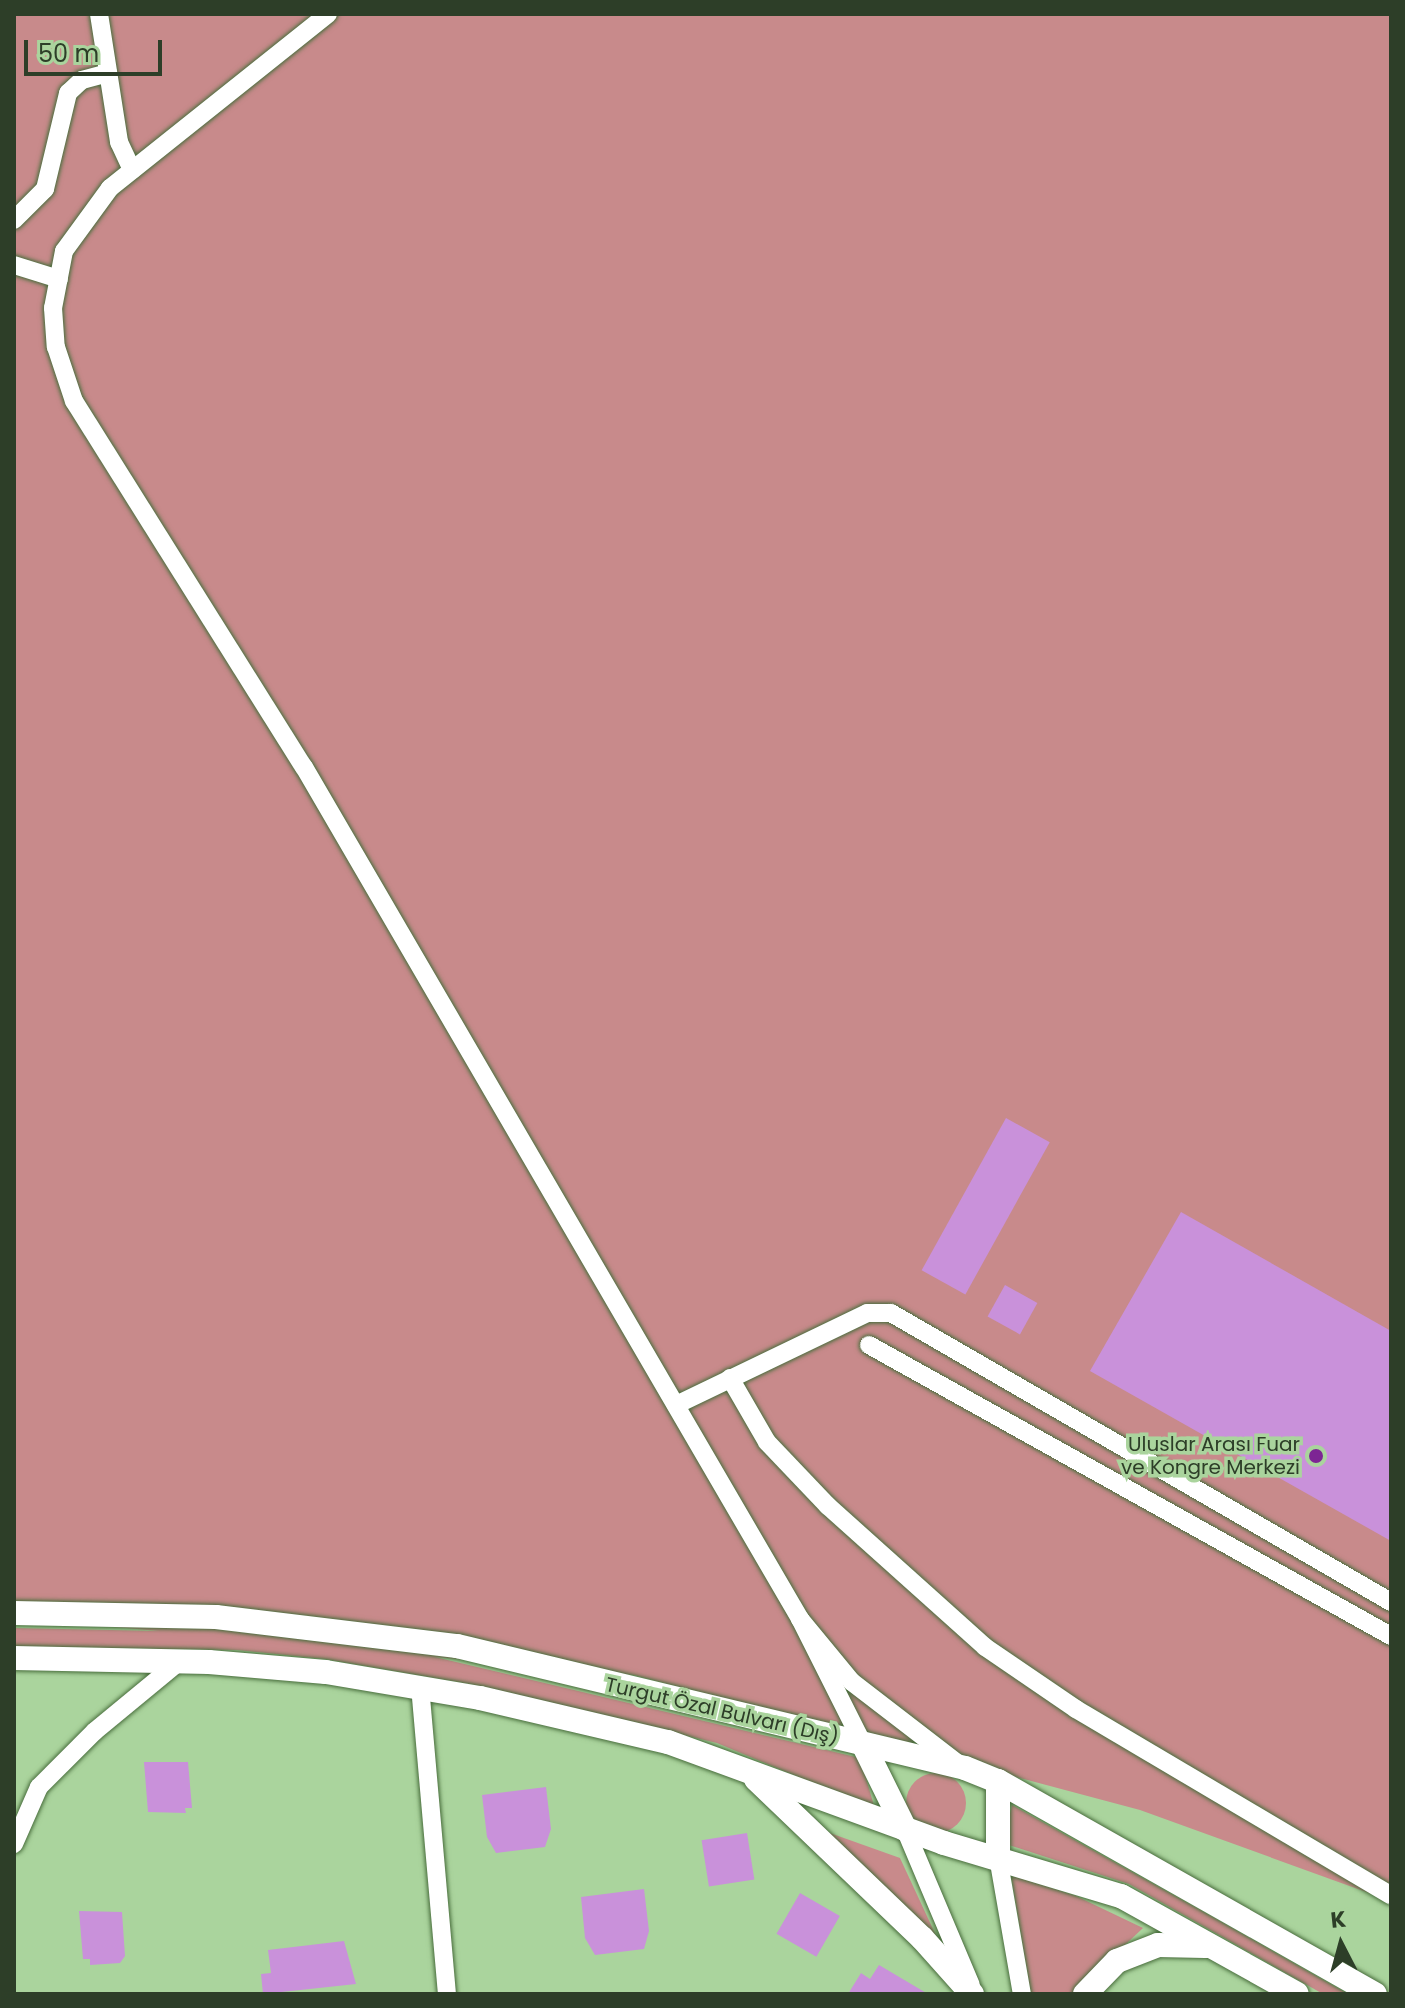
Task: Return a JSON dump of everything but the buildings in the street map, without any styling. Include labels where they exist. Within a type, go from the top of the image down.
[{"type":"main road","name":"Turgut Özal Bulvarı (Dış)","points":[[14,1613],[216,1617],[457,1646],[965,1768],[998,1781],[1375,1994]]},
{"type":"main road","name":"Turgut Özal Bulvarı (Dış)","points":[[14,1658],[180,1661],[326,1672],[420,1686],[668,1742],[905,1829],[1121,1896],[1297,1994]]},
{"type":"main road","points":[[863,1744],[905,1829]]},
{"type":"main road","points":[[752,1775],[922,1938],[974,1994]]},
{"type":"main road","points":[[998,1781],[998,1857]]},
{"type":"main road","points":[[1085,1994],[1117,1961],[1158,1945],[1211,1946]]},
{"type":"street","points":[[99,14],[119,142],[132,170]]},
{"type":"street","points":[[328,14],[110,188],[64,251],[53,308],[56,347],[74,401],[304,767],[800,1619],[863,1744]]},
{"type":"street","points":[[14,220],[45,189],[68,93],[82,80],[108,73]]},
{"type":"street","points":[[14,265],[59,279]]},
{"type":"street","points":[[676,1405],[867,1313],[891,1313],[1391,1602]]},
{"type":"street","points":[[869,1345],[1391,1636]]},
{"type":"street","points":[[730,1378],[767,1442],[828,1506],[985,1647],[1099,1723],[1391,1895]]},
{"type":"street","points":[[800,1619],[852,1682],[965,1768]]},
{"type":"street","points":[[14,1844],[18,1822],[39,1787],[84,1742],[180,1661]]},
{"type":"street","points":[[420,1686],[447,1994]]},
{"type":"street","points":[[905,1829],[974,1994]]},
{"type":"street","points":[[998,1857],[1022,1994]]},
{"type":"shaded area","points":[[14,14],[1391,14],[1391,1901],[1140,1810],[634,1675],[435,1657],[860,1758],[875,1809],[717,1743],[470,1684],[325,1659],[237,1650],[14,1647],[14,1628],[159,1631],[14,1618]]},
{"type":"shaded area","points":[[936,1773],[948,1775],[957,1782],[964,1791],[964,1815],[957,1824],[948,1831],[936,1833],[924,1831],[915,1824],[908,1815],[906,1803],[908,1791],[915,1782],[924,1775]]},
{"type":"shaded area","points":[[1012,1805],[1348,1994],[1323,1994],[1129,1884],[1003,1843]]},
{"type":"shaded area","points":[[813,1827],[900,1858],[945,1955]]},
{"type":"shaded area","points":[[1011,1875],[1076,1896],[1143,1928],[1073,1994],[1031,1994]]},
{"type":"place","name":"Uluslar Arası Fuar ve Kongre Merkezi","points":[[1316,1456]]}]
